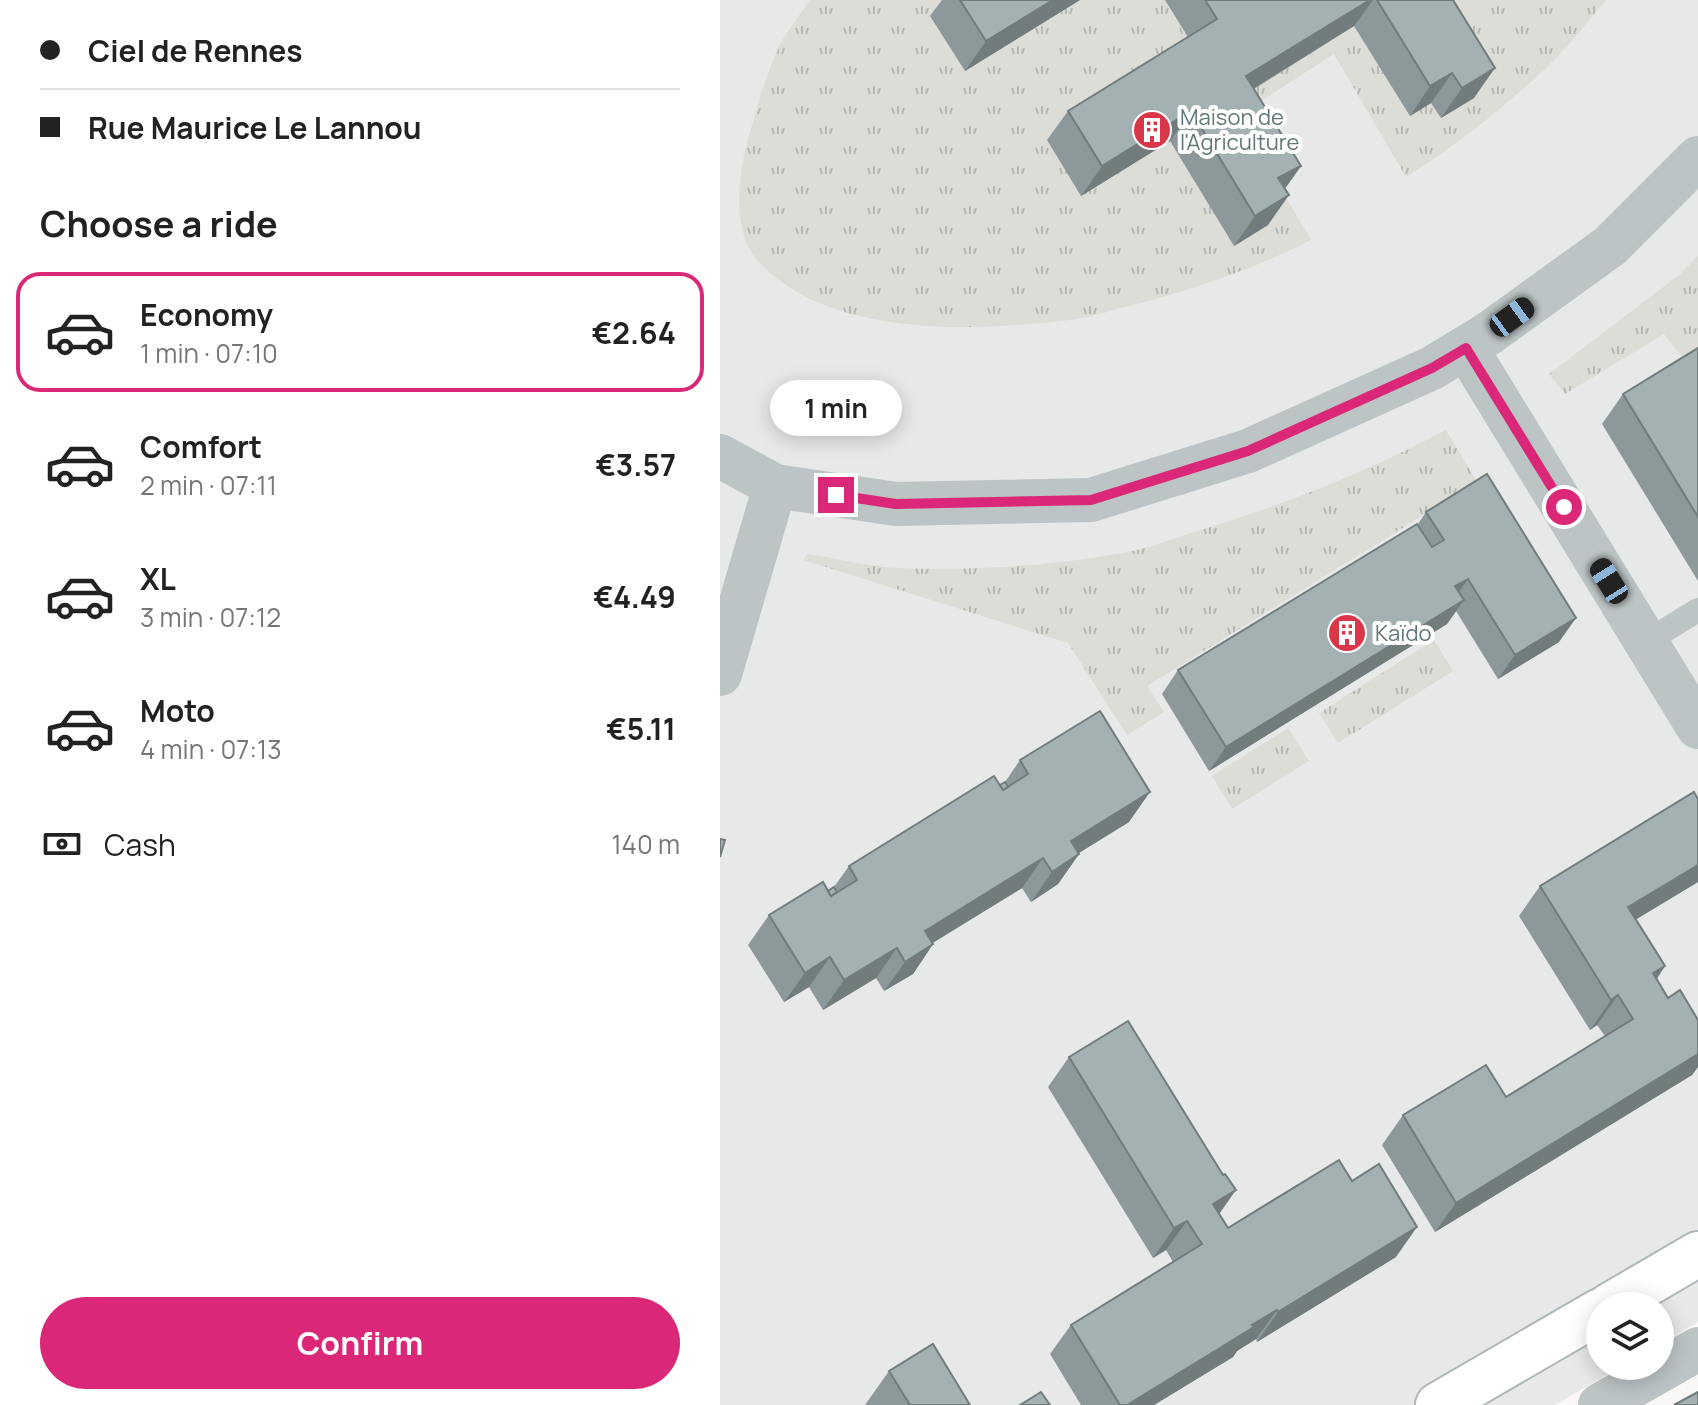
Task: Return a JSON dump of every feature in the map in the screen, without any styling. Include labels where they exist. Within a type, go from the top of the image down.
[{"type":"main road","points":[[1633,1292],[1698,1254]]},
{"type":"main road","points":[[1438,1405],[1586,1319]]},
{"type":"street","points":[[720,456],[775,486],[896,504],[1091,500],[1248,451],[1432,368],[1466,348],[1610,246],[1698,158]]},
{"type":"street","points":[[1466,348],[1698,727]]},
{"type":"street","points":[[720,674],[775,486]]},
{"type":"street","points":[[1600,1405],[1698,1349]]},
{"type":"lane","points":[[1646,642],[1698,610]]},
{"type":"shaded area","points":[[720,0],[1698,0],[1698,1322],[1674,1336],[1674,1292],[1586,1292],[1586,1380],[1598,1380],[1555,1405],[720,1405]]},
{"type":"green space","points":[[810,0],[1606,0],[1556,58],[1515,96],[1462,139],[1406,177],[1334,54],[1238,116],[1311,240],[1222,278],[1090,316],[1041,323],[961,327],[878,320],[840,311],[805,296],[774,276],[750,249],[744,235],[739,204],[748,139],[776,55]]},
{"type":"green space","points":[[1698,256],[1698,354],[1686,362],[1664,334],[1565,394],[1549,374],[1679,275]]},
{"type":"green space","points":[[1446,430],[1477,482],[1147,686],[1164,712],[1127,735],[1068,643],[804,560],[807,554],[886,567],[955,569],[1042,564],[1128,552],[1293,499],[1355,474]]},
{"type":"green space","points":[[1434,640],[1453,671],[1338,743],[1319,713]]},
{"type":"green space","points":[[1288,728],[1309,761],[1232,809],[1212,776]]},
{"type":"building","points":[[960,0],[1053,0],[986,41]]},
{"type":"building","points":[[1205,0],[1370,0],[1246,76],[1301,166],[1278,178],[1289,195],[1255,216],[1191,111],[1102,166],[1068,111],[1217,19]]},
{"type":"building","points":[[1377,0],[1453,0],[1495,68],[1462,88],[1452,73],[1430,86]]},
{"type":"building","points":[[1698,348],[1698,517],[1623,394]]},
{"type":"building","name":"Kaïdo","points":[[1487,474],[1576,618],[1515,655],[1468,579],[1455,586],[1464,600],[1226,747],[1178,670],[1417,524],[1432,547],[1444,540],[1426,512]]},
{"type":"building","points":[[1100,711],[1150,792],[1071,841],[1079,854],[1052,872],[1043,858],[925,931],[933,944],[905,962],[897,948],[844,980],[830,957],[805,973],[769,915],[823,882],[831,896],[857,880],[849,866],[994,776],[1003,790],[1028,774],[1020,760]]},
{"type":"building","points":[[1694,792],[1698,799],[1698,865],[1628,907],[1665,966],[1653,973],[1668,998],[1680,990],[1698,1020],[1698,1054],[1456,1203],[1403,1115],[1486,1065],[1506,1097],[1633,1019],[1618,995],[1611,1000],[1540,886]]},
{"type":"building","points":[[720,839],[725,840],[720,857]]},
{"type":"building","points":[[834,887],[837,892],[831,896],[828,891]]},
{"type":"building","points":[[1128,1021],[1223,1175],[1236,1190],[1213,1204],[1228,1228],[1339,1160],[1352,1181],[1379,1164],[1417,1227],[1252,1325],[1254,1327],[1127,1405],[1120,1405],[1071,1325],[1202,1244],[1187,1221],[1174,1228],[1069,1057]]},
{"type":"building","points":[[933,1344],[970,1405],[910,1405],[889,1371]]},
{"type":"building","points":[[1041,1392],[1050,1405],[1020,1405]]},
{"type":"building","points":[[1698,1392],[1698,1405],[1674,1405]]},
{"type":"place","name":"Maison de l'Agriculture","points":[[1152,130]]},
{"type":"place","name":"Kaïdo","points":[[1347,633]]},
{"type":"route","points":[[836,495],[896,504],[1091,500],[1248,451],[1432,368],[1466,348],[1564,507]]}]
